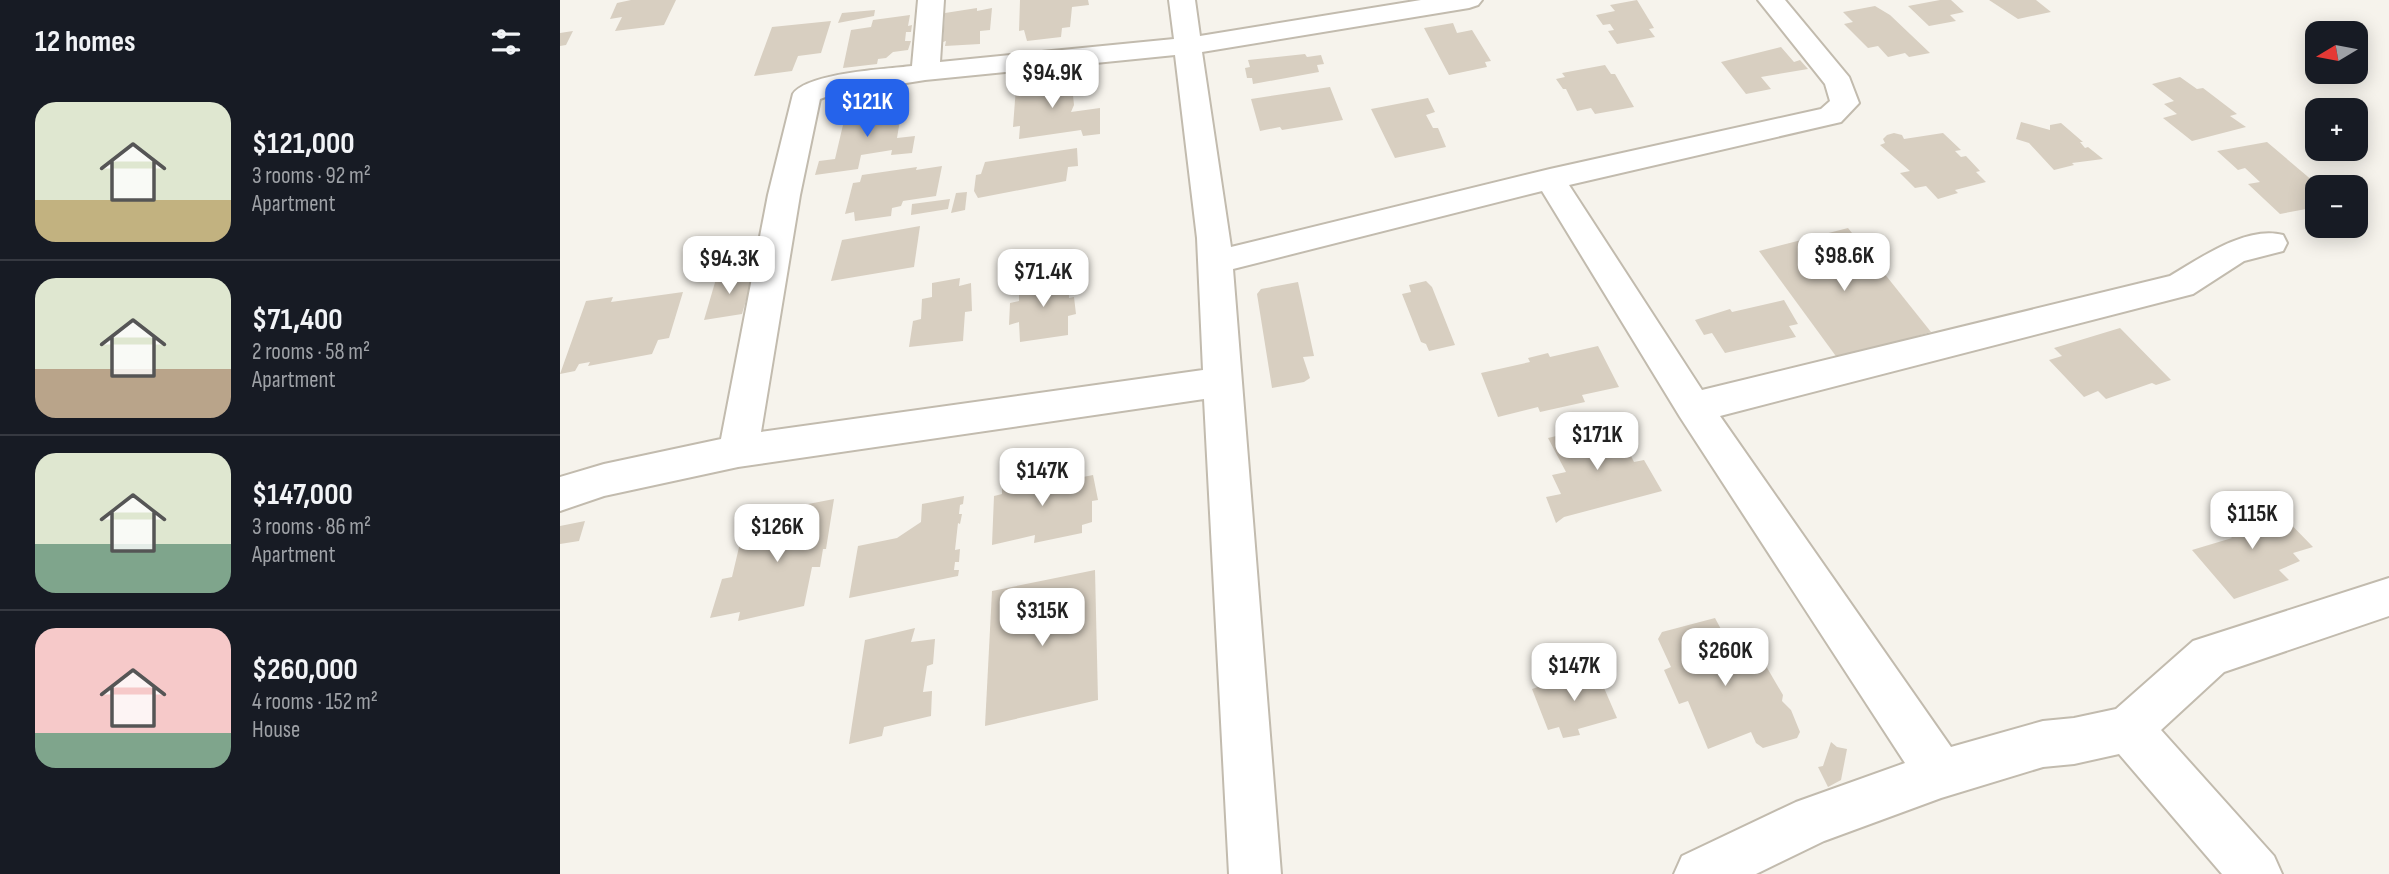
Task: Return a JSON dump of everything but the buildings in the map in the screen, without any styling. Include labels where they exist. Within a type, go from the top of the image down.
[{"type":"street","points":[[925,72],[931,0]]},
{"type":"street","points":[[1182,0],[1216,262],[1222,331],[1222,382],[1255,874]]},
{"type":"street","points":[[738,451],[765,313],[784,195],[807,94],[825,87],[925,72],[1188,46],[1469,0]]},
{"type":"street","points":[[1216,262],[1550,179],[1831,116],[1845,103],[1839,83],[1771,0]]},
{"type":"street","points":[[1550,179],[1693,407],[1941,774]]},
{"type":"street","points":[[1693,407],[1780,388],[2181,285],[2233,253],[2271,243]]},
{"type":"street","points":[[560,494],[604,480],[738,451],[1222,382]]},
{"type":"street","points":[[1700,874],[1814,820],[1941,774],[2043,744],[2074,741],[2128,729],[2209,656],[2389,597]]},
{"type":"street","points":[[2128,729],[2256,874]]}]
